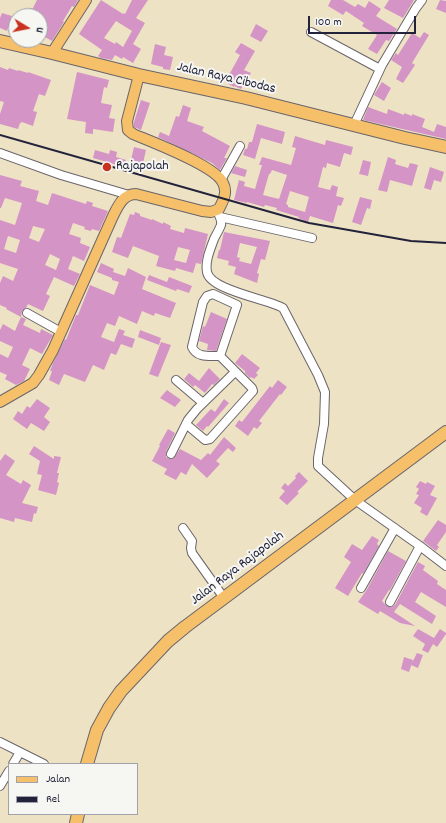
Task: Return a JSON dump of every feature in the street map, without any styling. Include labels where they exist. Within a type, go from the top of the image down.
[{"type":"highway","name":"Jalan Raya Cibodas","points":[[0,41],[52,52],[139,75],[246,98],[446,147]]},
{"type":"highway","name":"Jalan Raya Rajapolah","points":[[87,763],[97,730],[109,708],[121,691],[168,641],[446,432]]},
{"type":"main road","points":[[52,52],[86,0]]},
{"type":"main road","points":[[0,402],[33,383],[39,375],[54,350],[113,216],[123,199],[129,195],[136,194],[218,214],[225,196],[225,190],[221,180],[214,172],[199,163],[132,134],[128,130],[127,121],[139,75]]},
{"type":"street","points":[[354,125],[380,69],[422,0]]},
{"type":"street","points":[[311,32],[380,69]]},
{"type":"street","points":[[221,180],[240,146]]},
{"type":"street","points":[[0,153],[61,175],[129,195]]},
{"type":"street","points":[[218,214],[312,238]]},
{"type":"street","points":[[218,214],[221,224],[206,261],[207,273],[211,280],[219,285],[283,308],[318,375],[324,392],[324,424],[318,466],[355,500],[396,528],[446,566]]},
{"type":"street","points":[[186,424],[205,440],[210,439],[252,393],[252,388],[220,356],[201,355],[194,352],[192,347],[203,302],[207,296],[213,294],[237,305]]},
{"type":"street","points":[[220,356],[237,305],[245,295]]},
{"type":"street","points":[[245,295],[233,324],[224,355],[235,372],[258,392]]},
{"type":"street","points":[[27,313],[61,332]]},
{"type":"street","points":[[171,454],[188,420],[235,372]]},
{"type":"street","points":[[176,380],[203,403]]},
{"type":"street","points":[[183,528],[192,541],[190,548],[192,553],[224,598]]},
{"type":"street","points":[[361,588],[396,528]]},
{"type":"street","points":[[390,602],[420,546]]},
{"type":"street","points":[[0,742],[42,763]]},
{"type":"street","points":[[14,763],[20,752]]},
{"type":"street","points":[[0,786],[8,773]]},
{"type":"building","points":[[37,0],[78,0],[74,7],[72,6],[52,41],[48,39],[48,8],[33,8]]},
{"type":"building","points":[[101,0],[125,14],[132,0],[148,0],[136,18],[145,23],[133,44],[141,49],[133,63],[123,57],[122,59],[115,55],[112,60],[101,58],[98,56],[102,50],[79,34]],"holes":[[[116,21],[132,31],[123,47],[116,42],[115,44],[104,38]]]},
{"type":"building","points":[[331,0],[343,0],[355,7],[358,4],[365,8],[369,1],[381,9],[376,16],[397,29],[389,41],[386,40],[377,54],[368,49],[377,35],[362,26],[364,23],[346,11],[343,15],[328,6]]},
{"type":"building","points":[[389,0],[414,0],[403,18],[384,8]]},
{"type":"building","points":[[440,0],[446,1],[446,13],[436,9]]},
{"type":"building","points":[[2,13],[8,15],[7,31],[0,28],[0,18]]},
{"type":"building","points":[[256,24],[268,31],[261,42],[250,36]]},
{"type":"building","points":[[424,32],[429,35],[412,63],[415,65],[403,83],[396,79],[402,67],[391,60],[396,53],[398,55],[412,33],[420,38]]},
{"type":"building","points":[[241,43],[255,51],[244,70],[251,73],[241,89],[225,82],[240,55],[235,52]]},
{"type":"building","points":[[155,44],[166,47],[164,55],[173,57],[170,70],[151,64]]},
{"type":"building","points":[[0,67],[8,70],[9,68],[28,72],[51,80],[45,96],[39,94],[33,111],[37,112],[33,126],[22,122],[20,123],[18,129],[0,124],[0,114],[4,102],[0,101]]},
{"type":"building","points":[[77,72],[109,80],[107,88],[104,87],[101,103],[112,105],[109,118],[115,119],[113,132],[93,129],[93,134],[85,133],[86,122],[67,119]]},
{"type":"building","points":[[382,82],[391,88],[384,101],[374,95]]},
{"type":"building","points":[[141,100],[150,103],[141,130],[134,127],[134,122]]},
{"type":"building","points":[[183,105],[191,108],[187,121],[204,127],[202,131],[230,146],[224,158],[227,158],[220,170],[212,163],[158,137],[160,132],[169,136],[176,116],[179,117]]},
{"type":"building","points":[[368,107],[387,114],[388,109],[404,115],[404,113],[412,116],[412,114],[425,119],[422,127],[434,132],[437,124],[446,127],[446,139],[363,120]]},
{"type":"building","points":[[257,124],[285,132],[282,144],[261,138],[255,159],[243,155],[249,142],[252,142]]},
{"type":"building","points":[[295,136],[325,145],[326,140],[353,147],[351,155],[344,153],[340,167],[327,163],[326,168],[323,167],[318,187],[330,190],[332,185],[338,187],[336,196],[344,198],[341,206],[338,205],[333,223],[310,216],[308,222],[298,218],[299,217],[276,210],[277,208],[265,205],[264,207],[234,200],[239,180],[245,182],[244,186],[255,189],[262,165],[259,165],[262,157],[291,165],[296,148],[292,147]],"holes":[[[272,170],[287,175],[279,199],[263,195],[269,174]],[[290,191],[309,197],[305,212],[288,207],[286,204]]]},
{"type":"building","points":[[134,147],[146,150],[143,163],[131,160]]},
{"type":"building","points":[[95,150],[109,154],[110,150],[117,152],[116,157],[126,160],[124,167],[93,158]]},
{"type":"building","points":[[388,157],[396,160],[395,164],[408,168],[410,163],[418,165],[412,186],[390,180],[387,192],[378,190]]},
{"type":"building","points":[[363,160],[371,162],[368,176],[359,174]]},
{"type":"building","points":[[235,166],[247,170],[245,177],[231,173]]},
{"type":"building","points":[[430,167],[444,172],[441,182],[434,180],[431,190],[424,188]]},
{"type":"building","points":[[0,175],[22,181],[20,186],[39,191],[36,201],[48,205],[52,193],[86,204],[87,201],[93,203],[92,206],[108,211],[99,231],[84,229],[85,227],[73,223],[69,234],[81,238],[80,243],[90,247],[84,261],[73,256],[68,269],[80,274],[74,286],[54,277],[46,294],[50,296],[43,311],[28,304],[22,311],[21,317],[0,305],[0,283],[3,276],[13,281],[18,269],[0,263],[0,220],[15,225],[22,203],[5,198],[0,208]],"holes":[[[33,226],[45,229],[39,242],[29,238]],[[8,236],[20,240],[16,253],[4,249]],[[50,254],[60,259],[56,270],[45,265]]]},
{"type":"building","points":[[360,197],[372,200],[370,209],[367,208],[361,225],[352,222]]},
{"type":"building","points":[[135,212],[140,214],[140,216],[163,224],[163,222],[171,226],[170,229],[184,233],[185,228],[208,234],[201,264],[196,263],[193,273],[176,268],[175,271],[156,266],[159,256],[133,246],[128,258],[112,252],[117,237],[121,238],[130,214],[134,215]],"holes":[[[178,247],[190,250],[186,263],[174,260]]]},
{"type":"building","points":[[224,232],[270,241],[265,260],[261,259],[257,273],[259,274],[257,283],[234,274],[236,267],[228,265],[229,261],[217,258]],"holes":[[[240,243],[257,247],[251,264],[239,261],[240,258],[237,257]]]},
{"type":"building","points":[[101,263],[114,269],[113,272],[125,276],[128,268],[146,277],[142,289],[176,303],[170,318],[155,313],[154,316],[142,311],[137,324],[119,316],[115,326],[107,323],[101,337],[114,342],[119,329],[125,331],[123,335],[135,339],[132,348],[121,344],[116,355],[111,353],[104,370],[93,365],[85,382],[64,374],[59,385],[49,380],[52,371],[50,371],[65,339],[66,340],[76,315],[78,315],[90,285],[114,295],[119,282],[97,272]]},
{"type":"building","points":[[149,275],[167,282],[169,277],[192,286],[189,293],[177,289],[176,291],[147,280]]},
{"type":"building","points":[[211,312],[227,319],[216,351],[207,350],[208,344],[199,341],[203,326],[205,327]]},
{"type":"building","points":[[21,317],[26,319],[23,325],[40,333],[41,329],[53,335],[42,354],[30,348],[22,365],[30,369],[24,381],[16,385],[5,379],[7,375],[0,372],[0,354],[8,358],[13,347],[0,341],[0,330],[3,324],[15,331]]},
{"type":"building","points":[[140,330],[161,338],[159,345],[138,337]]},
{"type":"building","points":[[161,342],[171,345],[158,377],[149,374]]},
{"type":"building","points":[[242,354],[260,368],[256,373],[258,375],[254,379],[251,377],[250,378],[245,371],[235,363]]},
{"type":"building","points":[[209,368],[220,379],[214,385],[212,384],[205,393],[195,385],[193,387],[184,379],[189,373],[199,381]]},
{"type":"building","points":[[278,380],[287,387],[259,421],[262,423],[257,429],[254,427],[248,436],[235,426],[239,420],[242,422],[270,386],[272,388]]},
{"type":"building","points":[[167,390],[181,400],[175,407],[160,398]]},
{"type":"building","points":[[37,399],[50,408],[44,417],[50,422],[44,431],[31,423],[27,429],[13,419],[18,411],[22,414],[27,406],[30,408]]},
{"type":"building","points":[[224,399],[229,403],[203,431],[196,425],[211,409],[215,412]]},
{"type":"building","points":[[168,429],[175,433],[166,452],[166,457],[169,459],[174,458],[180,449],[201,460],[208,453],[210,455],[224,437],[236,448],[233,452],[228,448],[216,461],[220,464],[207,478],[192,464],[186,475],[181,472],[176,480],[164,474],[167,469],[152,461]]},
{"type":"building","points":[[34,446],[54,459],[54,456],[61,457],[57,473],[59,473],[57,482],[59,483],[56,495],[38,490],[42,475],[37,474],[40,461],[29,454]]},
{"type":"building","points":[[5,454],[15,461],[6,475],[21,484],[23,480],[31,485],[22,503],[38,507],[36,514],[34,513],[32,522],[15,518],[14,522],[0,518],[0,461]]},
{"type":"building","points":[[299,472],[308,481],[287,505],[279,498],[285,491],[281,488],[285,483],[288,486],[296,478],[295,476]]},
{"type":"building","points":[[420,481],[426,484],[427,482],[435,486],[430,495],[437,498],[427,516],[420,512],[422,508],[414,503],[419,495],[416,494],[419,489],[416,487]]},
{"type":"building","points":[[438,520],[446,525],[446,532],[437,545],[439,547],[436,551],[423,541]]},
{"type":"building","points":[[372,536],[379,540],[377,544],[379,546],[348,596],[335,588],[351,562],[344,557],[352,544],[362,550]]},
{"type":"building","points":[[388,551],[406,561],[390,590],[382,601],[388,607],[395,605],[418,562],[425,566],[423,570],[438,581],[437,584],[446,590],[446,607],[421,592],[415,602],[436,616],[432,624],[400,604],[394,612],[415,626],[400,623],[380,611],[378,614],[358,602],[366,591]]},
{"type":"building","points":[[418,629],[434,638],[440,629],[446,634],[437,647],[433,644],[428,653],[422,650],[425,644],[413,636]]},
{"type":"building","points":[[417,653],[423,655],[418,668],[411,665]]},
{"type":"building","points":[[404,657],[413,660],[409,672],[401,669]]},
{"type":"railway","points":[[0,135],[309,223],[411,241],[446,243]]},
{"type":"place","name":"Rajapolah","points":[[107,167]]}]
